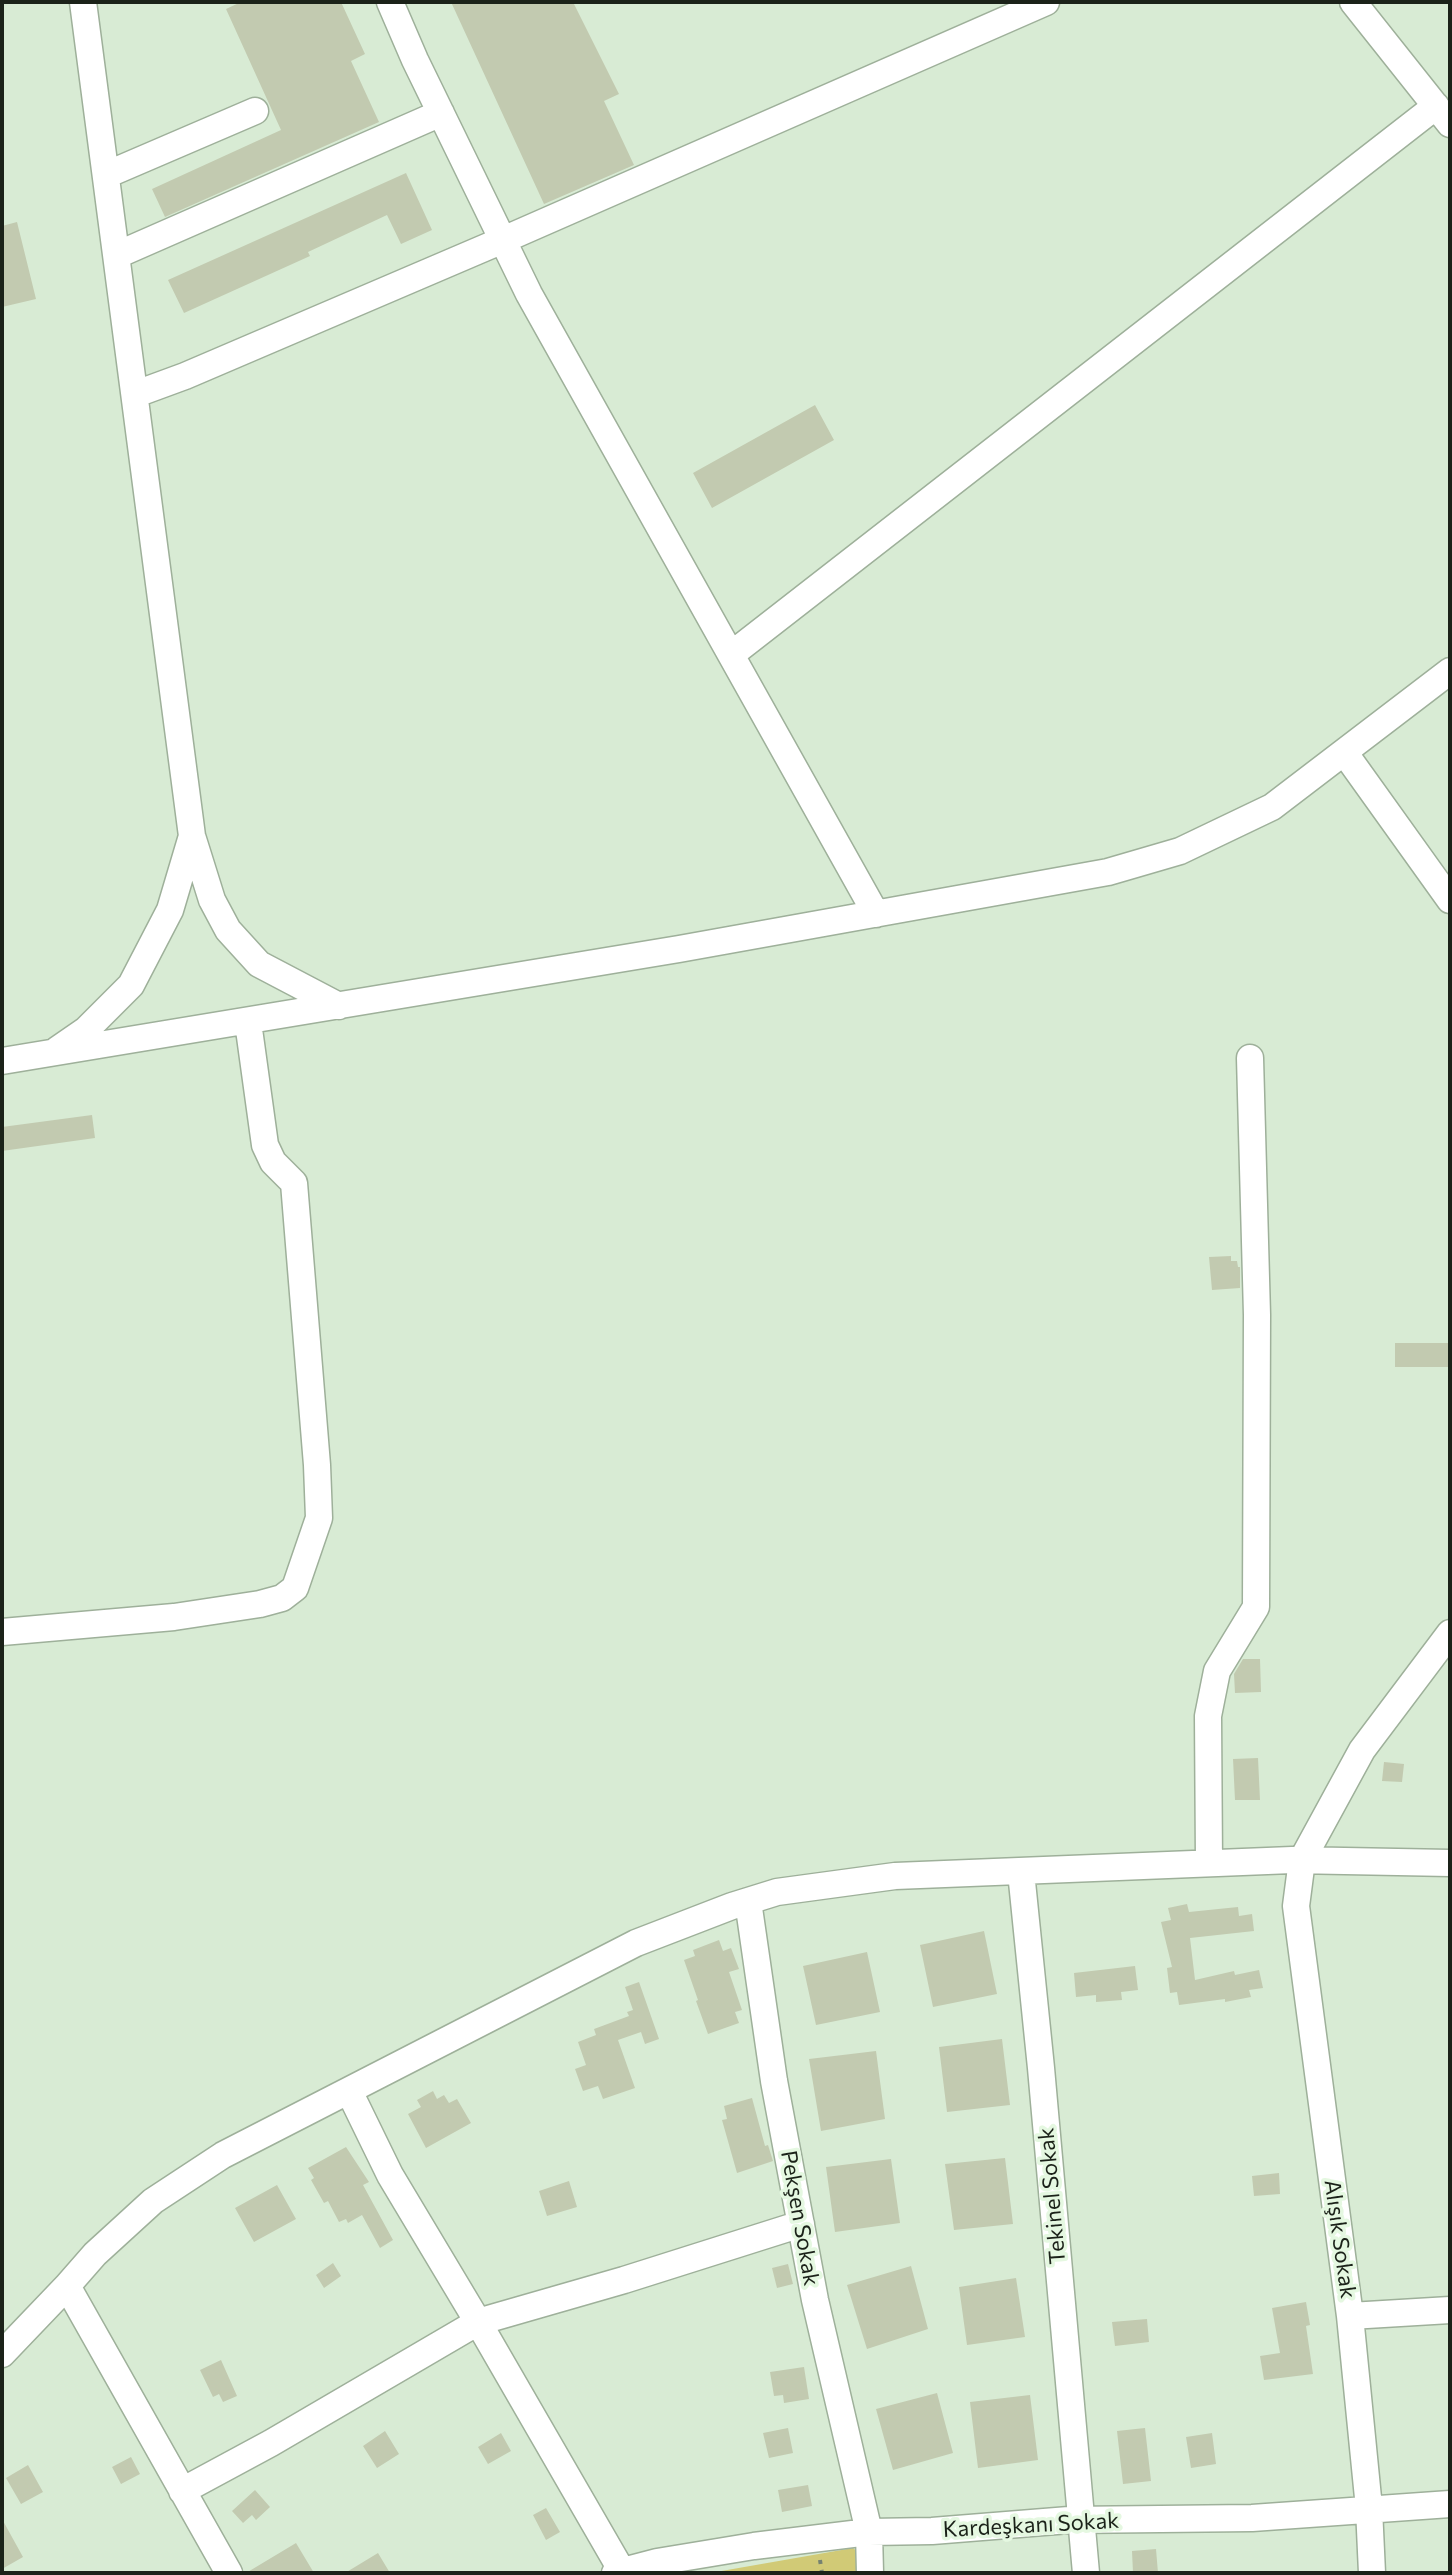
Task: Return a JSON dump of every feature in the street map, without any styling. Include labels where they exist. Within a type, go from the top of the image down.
[{"type":"street","points":[[83,2],[192,836],[212,900],[228,930],[259,964],[339,1006]]},
{"type":"street","points":[[390,2],[529,294],[876,914]]},
{"type":"street","points":[[136,394],[503,240],[1046,2]]},
{"type":"street","points":[[732,654],[1443,115],[1353,2]]},
{"type":"street","points":[[106,175],[255,111]]},
{"type":"street","points":[[117,255],[441,113]]},
{"type":"street","points":[[2,1061],[248,1022],[1108,872],[1180,851],[1272,807],[1450,671]]},
{"type":"street","points":[[1344,752],[1450,900]]},
{"type":"street","points":[[52,1053],[86,1030],[131,985],[170,910],[192,836]]},
{"type":"street","points":[[2,1632],[174,1617],[260,1604],[282,1598],[295,1588],[319,1518],[294,1183],[273,1162],[265,1145],[248,1022]]},
{"type":"street","points":[[1209,1863],[1208,1716],[1217,1671],[1256,1607],[1257,1315],[1250,1058]]},
{"type":"street","points":[[1302,1860],[1362,1750],[1450,1633]]},
{"type":"street","points":[[2,2354],[95,2254],[153,2201],[223,2155],[636,1943],[748,1901],[777,1892],[895,1876],[1302,1860],[1450,1863]]},
{"type":"street","name":"Alışık Sokak","points":[[1302,1860],[1296,1906],[1350,2316],[1369,2508],[1372,2573]]},
{"type":"street","name":"Tekinel Sokak","points":[[1021,1872],[1086,2573]]},
{"type":"street","name":"Pekşen Sokak","points":[[748,1901],[774,2081],[815,2300],[869,2532],[870,2573]]},
{"type":"street","points":[[349,2091],[390,2175],[478,2322],[619,2572]]},
{"type":"street","points":[[182,2491],[271,2443],[478,2322],[801,2224]]},
{"type":"street","points":[[67,2286],[229,2573]]},
{"type":"street","points":[[1350,2316],[1450,2310]]},
{"type":"street","name":"Kardeşkanı Sokak","points":[[619,2572],[754,2546],[869,2532],[932,2531],[1081,2520],[1252,2518],[1450,2504]]},
{"type":"shaded area","points":[[853,2548],[859,2553],[860,2573],[710,2573]]},
{"type":"building","points":[[241,2],[341,2],[365,54],[351,61],[379,122],[165,217],[152,189],[281,130],[226,9]]},
{"type":"building","points":[[451,2],[573,2],[619,94],[604,101],[634,165],[544,204]]},
{"type":"building","points":[[406,173],[432,230],[401,244],[387,215],[308,252],[310,256],[184,313],[168,280]]},
{"type":"building","points":[[17,222],[36,299],[2,307],[2,226]]},
{"type":"building","points":[[815,405],[834,440],[712,508],[693,473]]},
{"type":"building","points":[[92,1115],[95,1138],[2,1151],[2,1127]]},
{"type":"building","points":[[1231,1256],[1231,1261],[1237,1261],[1240,1267],[1240,1288],[1212,1290],[1209,1257]]},
{"type":"building","points":[[1395,1343],[1450,1343],[1450,1367],[1395,1367]]},
{"type":"building","points":[[1243,1659],[1260,1659],[1261,1692],[1235,1693],[1234,1674]]},
{"type":"building","points":[[1258,1758],[1260,1800],[1235,1800],[1233,1759]]},
{"type":"building","points":[[1384,1762],[1404,1764],[1402,1782],[1382,1781]]},
{"type":"building","points":[[1187,1904],[1189,1912],[1238,1907],[1239,1916],[1252,1914],[1254,1931],[1190,1938],[1195,1980],[1234,1971],[1235,1975],[1259,1970],[1263,1988],[1249,1990],[1251,1997],[1179,2005],[1177,1992],[1170,1993],[1167,1968],[1172,1967],[1161,1922],[1171,1920],[1168,1908]]},
{"type":"building","points":[[984,1931],[997,1994],[933,2007],[920,1945]]},
{"type":"building","points":[[719,1940],[723,1951],[731,1948],[739,1969],[729,1972],[742,2010],[735,2012],[739,2023],[708,2034],[684,1960],[695,1956],[693,1950]]},
{"type":"building","points":[[867,1952],[880,2012],[816,2025],[803,1966]]},
{"type":"building","points":[[1135,1966],[1138,1990],[1121,1992],[1122,2000],[1096,2002],[1096,1995],[1076,1997],[1074,1973]]},
{"type":"building","points":[[639,1982],[659,2039],[645,2044],[641,2032],[618,2040],[635,2088],[603,2099],[598,2086],[583,2091],[575,2069],[586,2065],[578,2042],[596,2035],[594,2029],[629,2016],[627,2012],[633,2010],[625,1987]]},
{"type":"building","points":[[1002,2039],[1010,2105],[947,2112],[939,2047]]},
{"type":"building","points":[[876,2051],[885,2119],[821,2131],[809,2059]]},
{"type":"building","points":[[433,2091],[437,2099],[444,2095],[449,2103],[457,2099],[471,2123],[426,2148],[408,2114],[421,2107],[417,2100]]},
{"type":"building","points":[[752,2098],[765,2146],[768,2145],[773,2161],[737,2173],[722,2120],[727,2119],[724,2106]]},
{"type":"building","points":[[346,2147],[369,2182],[363,2185],[393,2240],[380,2248],[362,2215],[348,2223],[346,2219],[339,2222],[328,2201],[324,2203],[311,2180],[314,2178],[308,2168]]},
{"type":"building","points":[[1005,2158],[1013,2224],[954,2230],[945,2164]]},
{"type":"building","points":[[891,2159],[900,2223],[835,2232],[826,2167]]},
{"type":"building","points":[[1279,2173],[1280,2194],[1254,2196],[1252,2176]]},
{"type":"building","points":[[569,2181],[577,2207],[547,2216],[539,2191]]},
{"type":"building","points":[[277,2185],[296,2219],[254,2242],[235,2208]]},
{"type":"building","points":[[333,2263],[341,2276],[324,2288],[316,2275]]},
{"type":"building","points":[[788,2264],[793,2284],[777,2288],[772,2268]]},
{"type":"building","points":[[911,2266],[928,2329],[867,2349],[847,2285]]},
{"type":"building","points":[[1016,2278],[1025,2337],[967,2345],[959,2287]]},
{"type":"building","points":[[1306,2302],[1313,2374],[1264,2380],[1260,2356],[1280,2353],[1272,2308]]},
{"type":"building","points":[[1147,2319],[1149,2342],[1115,2346],[1112,2322]]},
{"type":"building","points":[[221,2360],[237,2396],[223,2402],[219,2394],[213,2397],[200,2370]]},
{"type":"building","points":[[804,2367],[809,2399],[784,2403],[783,2395],[774,2396],[770,2372]]},
{"type":"building","points":[[937,2393],[953,2453],[893,2470],[876,2409]]},
{"type":"building","points":[[1030,2395],[1038,2460],[978,2468],[970,2402]]},
{"type":"building","points":[[788,2428],[793,2453],[769,2458],[763,2433]]},
{"type":"building","points":[[1145,2428],[1151,2481],[1123,2484],[1117,2431]]},
{"type":"building","points":[[385,2431],[399,2454],[377,2468],[363,2446]]},
{"type":"building","points":[[501,2433],[511,2451],[488,2464],[478,2447]]},
{"type":"building","points":[[1212,2433],[1216,2464],[1191,2468],[1186,2437]]},
{"type":"building","points":[[131,2457],[140,2474],[121,2484],[112,2467]]},
{"type":"building","points":[[28,2465],[43,2492],[21,2504],[6,2478]]},
{"type":"building","points":[[808,2485],[812,2506],[782,2512],[778,2490]]},
{"type":"building","points":[[255,2490],[270,2507],[256,2520],[252,2515],[243,2523],[232,2511]]},
{"type":"building","points":[[546,2508],[560,2532],[546,2540],[533,2515]]},
{"type":"building","points":[[2,2519],[23,2557],[2,2569]]},
{"type":"building","points":[[296,2543],[314,2573],[246,2573]]},
{"type":"building","points":[[1156,2549],[1158,2573],[1133,2573],[1132,2551]]},
{"type":"building","points":[[378,2553],[390,2573],[345,2573]]}]
